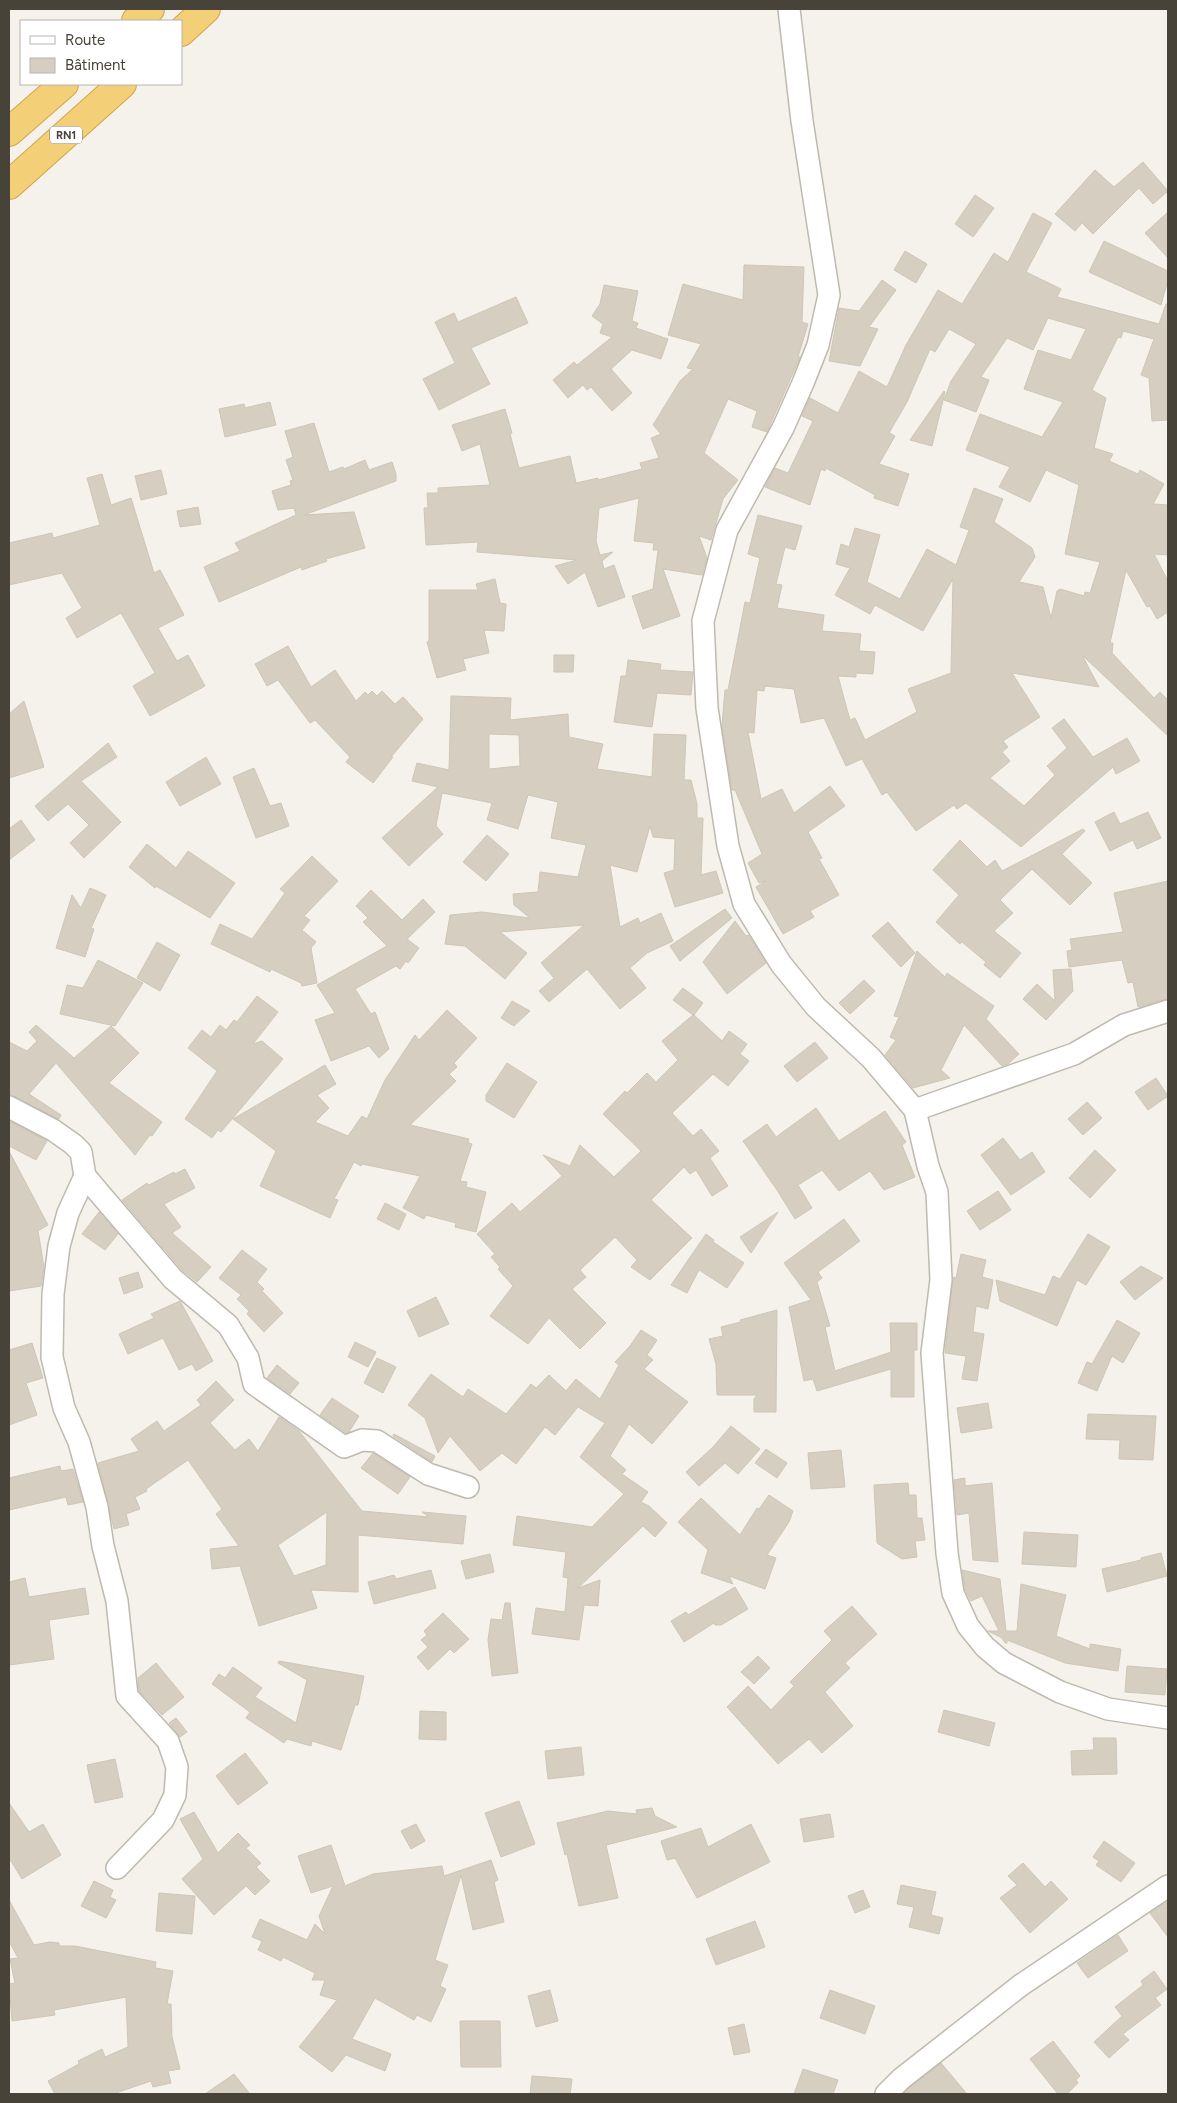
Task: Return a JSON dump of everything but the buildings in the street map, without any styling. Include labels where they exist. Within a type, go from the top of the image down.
[{"type":"highway","points":[[137,20],[150,9]]},
{"type":"highway","points":[[182,31],[206,9]]},
{"type":"highway","points":[[9,132],[63,85]]},
{"type":"highway","name":"RN1","points":[[9,185],[121,85]]},
{"type":"street","points":[[790,9],[802,122],[829,295],[818,345],[795,401],[783,428],[727,530],[703,621],[707,708],[728,846],[744,904],[780,964],[816,1007],[871,1058],[915,1110],[928,1166],[937,1192],[941,1280],[932,1353],[947,1553],[953,1593],[968,1626],[985,1647],[1004,1663],[1060,1692],[1108,1710],[1168,1718]]},
{"type":"street","points":[[915,1110],[1074,1054],[1124,1026],[1168,1011]]},
{"type":"street","points":[[9,1107],[53,1130],[81,1152],[84,1176],[68,1213],[59,1246],[53,1294],[52,1357],[64,1408],[79,1442],[97,1507],[103,1546],[117,1601],[127,1696],[168,1741],[177,1767],[175,1795],[162,1820],[117,1868]]},
{"type":"street","points":[[84,1176],[173,1279],[228,1325],[248,1358],[254,1384],[344,1447],[362,1440],[377,1441],[428,1474],[468,1487]]},
{"type":"street","points":[[886,2094],[901,2079],[1021,1985],[1168,1886]]}]
